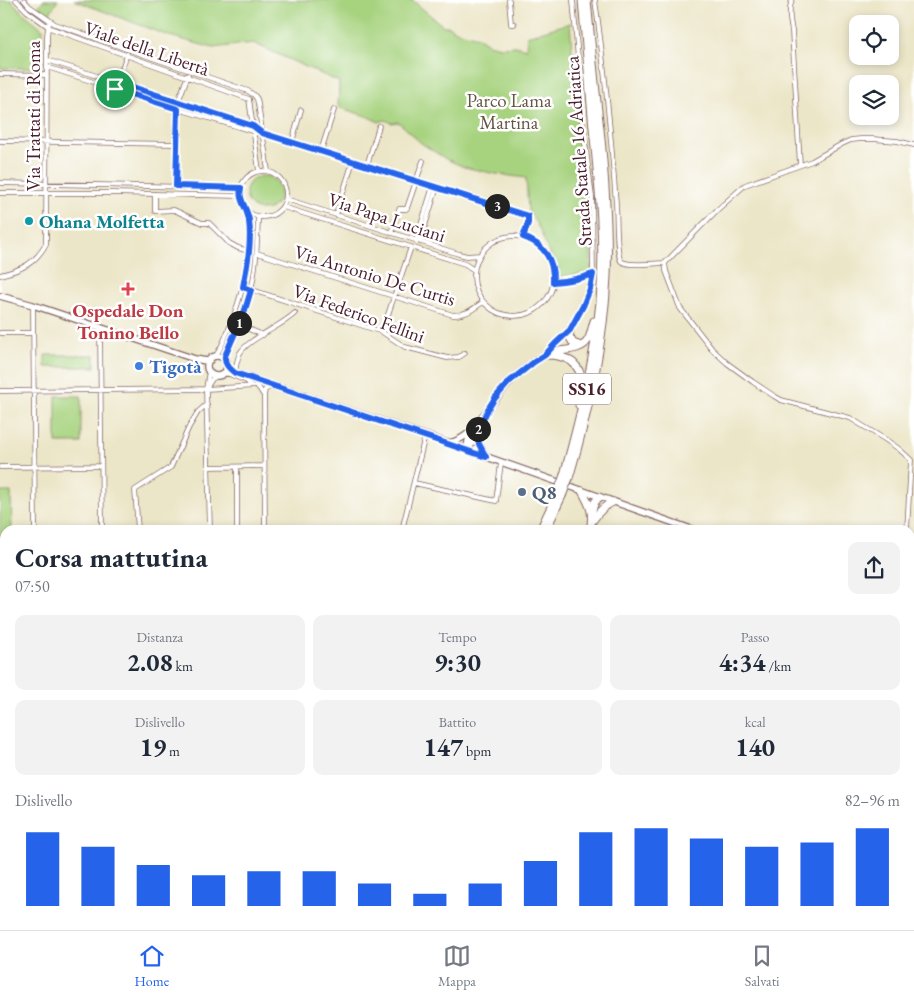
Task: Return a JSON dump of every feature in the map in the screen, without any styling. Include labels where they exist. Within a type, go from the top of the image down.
[{"type":"highway","name":"Strada Statale 16 Adriatica","points":[[567,476],[593,358],[600,301],[602,242],[601,209],[582,0]]},
{"type":"highway","name":"Strada Statale 16 Adriatica","points":[[548,525],[582,436],[602,337],[607,279],[606,196],[587,0]]},
{"type":"highway","points":[[545,355],[586,344],[600,301]]},
{"type":"highway","points":[[570,330],[569,336],[573,343],[581,346]]},
{"type":"highway","points":[[545,355],[564,357],[574,363],[580,372],[582,384],[577,431]]},
{"type":"highway","points":[[582,491],[595,511]]},
{"type":"highway","name":"Strada Statale 16 Adriatica","points":[[543,525],[560,495]]},
{"type":"highway","points":[[591,525],[599,497]]},
{"type":"highway","points":[[595,511],[613,502]]},
{"type":"main road","points":[[0,296],[33,305],[195,359],[206,361],[220,357],[235,373]]},
{"type":"main road","points":[[467,450],[472,444],[474,432],[495,398],[509,382],[545,355]]},
{"type":"main road","points":[[208,370],[208,365],[212,358]]},
{"type":"main road","points":[[195,359],[217,376],[225,373],[235,373],[467,450],[680,525]]},
{"type":"main road","points":[[225,373],[226,363]]},
{"type":"main road","points":[[446,443],[461,440],[474,432]]},
{"type":"main road","points":[[474,432],[486,457]]},
{"type":"street","name":"Viale della Libertà","points":[[16,0],[26,11],[48,27],[249,99]]},
{"type":"street","name":"Viale della Libertà","points":[[24,0],[29,6],[50,21],[248,91],[254,95]]},
{"type":"street","points":[[509,0],[512,24],[514,24]]},
{"type":"street","points":[[545,355],[570,330],[587,297],[593,274],[592,197],[580,103],[573,0]]},
{"type":"street","points":[[595,0],[605,72],[618,255],[621,261],[628,264],[665,263],[717,210],[745,185],[800,166],[851,140],[873,139],[914,145]]},
{"type":"street","points":[[792,0],[790,5],[790,22],[800,166]]},
{"type":"street","name":"Via Trattati di Roma","points":[[0,275],[18,271],[26,266],[46,244],[47,60],[48,27],[50,21]]},
{"type":"street","points":[[110,106],[129,49]]},
{"type":"street","points":[[47,60],[253,126],[262,133]]},
{"type":"street","points":[[47,67],[528,216],[528,223],[523,237]]},
{"type":"street","points":[[176,186],[178,102],[189,70]]},
{"type":"street","points":[[0,74],[47,75]]},
{"type":"street","points":[[259,171],[249,99],[254,95],[258,104],[268,171]]},
{"type":"street","points":[[292,142],[301,110]]},
{"type":"street","points":[[322,151],[334,110]]},
{"type":"street","points":[[368,165],[379,126]]},
{"type":"street","points":[[0,141],[177,144]]},
{"type":"street","points":[[336,215],[354,161]]},
{"type":"street","points":[[391,233],[399,209],[407,208],[423,161]]},
{"type":"street","points":[[259,171],[268,171],[275,173],[285,184],[286,199],[283,207],[272,216],[259,217],[247,211],[241,202],[241,188],[248,176],[259,171]]},
{"type":"street","points":[[0,183],[241,188]]},
{"type":"street","points":[[111,185],[111,193]]},
{"type":"street","points":[[150,186],[150,194]]},
{"type":"street","points":[[382,332],[411,247],[417,241],[435,186]]},
{"type":"street","points":[[0,193],[240,196]]},
{"type":"street","points":[[155,194],[155,211],[174,210],[202,223],[209,223],[229,243],[249,251]]},
{"type":"street","name":"Via Papa Luciani","points":[[286,199],[467,256],[480,255]]},
{"type":"street","name":"Via Papa Luciani","points":[[283,207],[465,264],[474,270]]},
{"type":"street","points":[[212,358],[224,341],[238,307],[243,287],[249,251],[247,211]]},
{"type":"street","points":[[226,363],[230,343],[239,325],[251,290],[257,253],[259,217]]},
{"type":"street","points":[[344,226],[347,219]]},
{"type":"street","points":[[509,236],[523,237],[536,243],[547,253],[553,267],[553,282],[551,290],[542,304],[536,309],[512,316],[496,312],[483,302],[475,287],[474,270],[480,255],[489,244],[509,236]]},
{"type":"street","name":"Via Antonio De Curtis","points":[[257,253],[453,315],[462,315],[483,302]]},
{"type":"street","points":[[665,263],[666,271],[680,308],[712,349],[727,363],[782,400],[850,418],[886,440],[911,460],[907,525]]},
{"type":"street","points":[[553,282],[574,280],[593,274]]},
{"type":"street","name":"Via Federico Fellini","points":[[243,287],[382,332],[405,347],[447,358],[458,357],[465,353]]},
{"type":"street","points":[[33,305],[35,525]]},
{"type":"street","points":[[235,373],[239,354],[243,349],[263,334],[282,324],[295,313]]},
{"type":"street","points":[[239,325],[263,334]]},
{"type":"street","points":[[100,327],[102,525]]},
{"type":"street","points":[[0,333],[33,333]]},
{"type":"street","points":[[208,370],[206,388],[210,525]]},
{"type":"street","points":[[225,373],[247,381],[250,386]]},
{"type":"street","points":[[206,388],[212,379],[217,376]]},
{"type":"street","points":[[265,525],[264,396],[265,390],[272,385]]},
{"type":"street","points":[[0,390],[100,390],[256,386],[264,396]]},
{"type":"street","points":[[138,525],[135,490],[172,467],[189,427],[198,412],[207,404]]},
{"type":"street","points":[[403,525],[425,436]]},
{"type":"street","points":[[414,483],[496,501],[501,463]]},
{"type":"street","points":[[0,467],[101,466]]},
{"type":"street","points":[[208,467],[264,466]]},
{"type":"street","points":[[237,467],[238,525]]},
{"type":"green space","points":[[0,0],[11,0],[22,12],[43,29],[42,68],[0,68]]},
{"type":"green space","points":[[44,0],[58,0],[48,16],[38,7]]},
{"type":"green space","name":"Parco Lama Martina","points":[[74,0],[412,0],[443,26],[478,37],[488,44],[501,47],[515,46],[526,49],[527,36],[570,23],[575,91],[588,197],[591,273],[559,277],[539,228],[528,210],[526,178],[464,167],[446,159],[421,143],[398,122],[392,123],[385,120],[379,122],[338,107],[339,82],[253,43],[213,48],[166,35]]},
{"type":"green space","points":[[263,176],[270,177],[275,181],[279,186],[279,200],[275,205],[270,209],[263,210],[256,209],[251,205],[247,200],[246,193],[247,186],[251,181],[256,177]]},
{"type":"green space","points":[[45,355],[95,355],[95,367],[45,367]]},
{"type":"green space","points":[[56,396],[81,396],[81,443],[56,443]]},
{"type":"green space","points":[[0,492],[11,492],[12,525],[0,525]]},
{"type":"place","name":"Ohana Molfetta","points":[[29,221]]},
{"type":"place","name":"Ospedale Don Tonino Bello","points":[[128,289]]},
{"type":"place","name":"Tigotà","points":[[139,366]]},
{"type":"place","name":"Q8","points":[[522,492]]},
{"type":"route","points":[[117,82],[253,126],[262,133],[524,214],[528,216],[529,220],[523,237],[542,247],[547,253],[553,267],[553,282],[583,278],[593,274],[590,289],[570,330],[545,355],[509,382],[488,409],[476,434],[486,457],[235,373],[224,360],[245,310],[251,290],[243,287],[249,251],[249,223],[247,211],[241,202],[241,188],[176,186],[178,109],[115,89],[117,82]]}]
